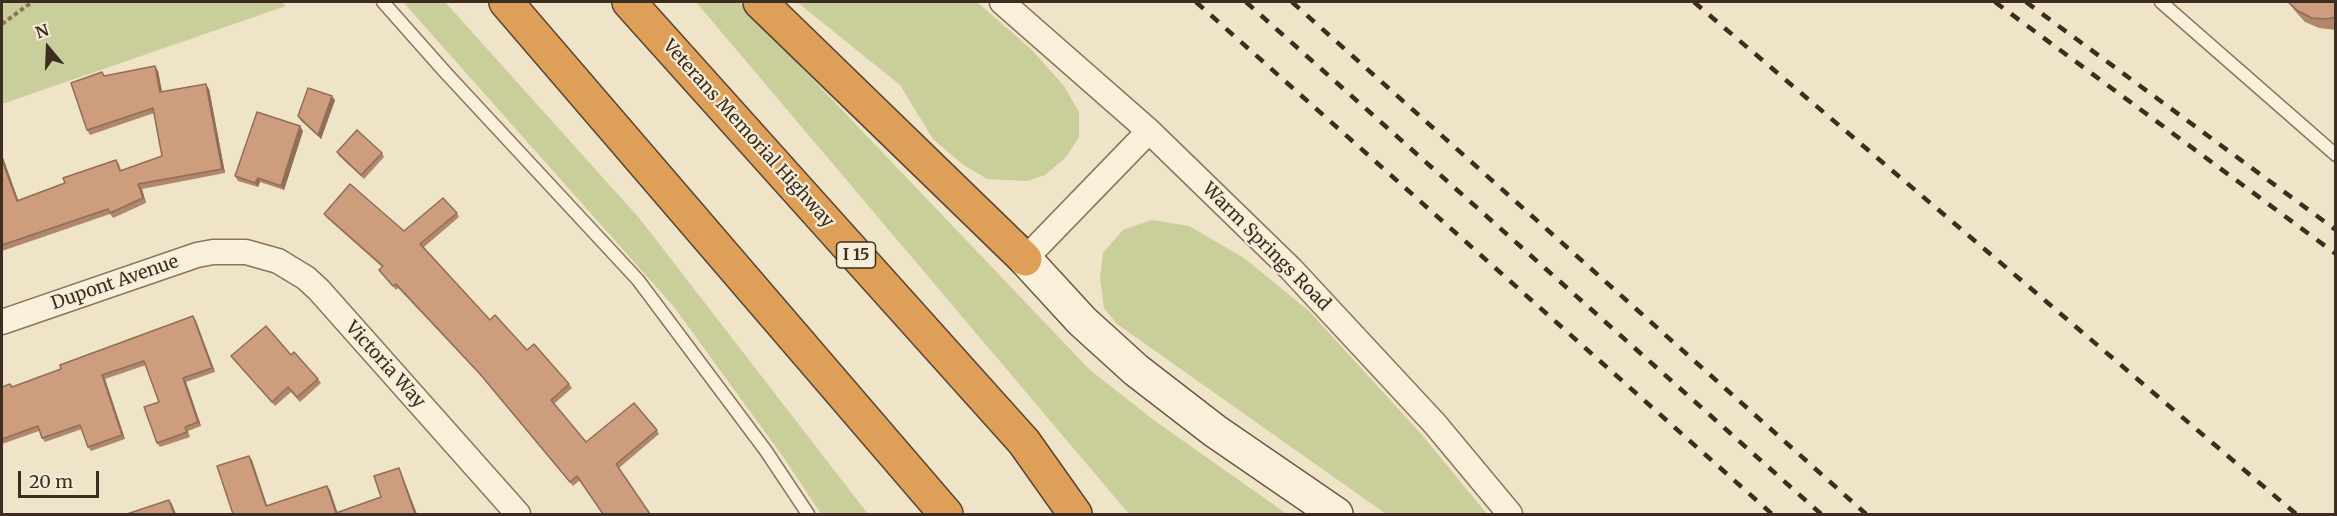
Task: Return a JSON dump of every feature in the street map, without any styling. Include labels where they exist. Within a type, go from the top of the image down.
[{"type":"highway","points":[[506,2],[946,514]]},
{"type":"highway","name":"Veterans Memorial Highway","points":[[629,2],[1024,442],[1075,514]]},
{"type":"highway","points":[[760,2],[1025,260]]},
{"type":"highway","points":[[893,450],[925,514]]},
{"type":"main road","points":[[1025,260],[1082,321],[1136,370],[1215,431],[1335,514]]},
{"type":"street","name":"Warm Springs Road","points":[[1002,2],[1149,131],[1291,269],[1435,424],[1510,514]]},
{"type":"street","points":[[1025,260],[1149,131]]},
{"type":"street","name":"Dupont Avenue","points":[[2,322],[181,260],[230,251]]},
{"type":"street","name":"Victoria Way","points":[[230,251],[270,258],[306,278],[518,514]]},
{"type":"lane","points":[[383,2],[638,280],[766,451],[808,514]]},
{"type":"lane","points":[[2161,2],[2336,155]]},
{"type":"path","points":[[2,24],[32,2]]},
{"type":"green space","points":[[2,2],[282,2],[286,6],[2,104]]},
{"type":"green space","points":[[403,2],[445,2],[640,219],[868,514],[821,514],[784,458],[674,307]]},
{"type":"green space","points":[[696,2],[739,2],[1090,370],[1155,421],[1287,514],[1129,514]]},
{"type":"green space","points":[[797,2],[977,2],[1031,49],[1064,86],[1079,112],[1079,137],[1066,157],[1045,175],[1027,181],[987,179],[962,164],[933,139],[900,85]]},
{"type":"green space","points":[[1152,220],[1189,226],[1244,258],[1309,311],[1422,435],[1487,514],[1386,514],[1117,324],[1104,308],[1100,278],[1103,253],[1123,230]]},
{"type":"building","points":[[2288,2],[2336,2],[2336,17],[2312,18],[2298,11]]},
{"type":"building","points":[[155,66],[160,92],[206,84],[222,169],[138,184],[143,198],[110,213],[108,209],[2,245],[2,160],[17,201],[65,183],[63,178],[116,160],[120,171],[162,156],[153,108],[87,130],[71,83],[102,72],[104,76]]},
{"type":"building","points":[[308,88],[332,96],[318,135],[298,116]]},
{"type":"building","points":[[257,112],[300,126],[281,186],[258,178],[255,183],[235,176]]},
{"type":"building","points":[[357,130],[382,153],[361,175],[337,152]]},
{"type":"building","points":[[350,184],[404,231],[443,198],[457,213],[420,244],[490,320],[495,315],[527,350],[534,344],[569,384],[551,400],[586,442],[634,403],[657,430],[616,464],[650,514],[603,514],[577,476],[570,482],[480,374],[396,284],[393,286],[379,270],[383,266],[324,214]]},
{"type":"building","points":[[193,316],[212,368],[183,378],[198,422],[185,427],[187,432],[157,443],[144,407],[159,402],[144,361],[102,375],[122,435],[88,447],[80,425],[42,438],[38,426],[2,439],[2,387],[10,384],[12,387],[61,369],[60,365]]},
{"type":"building","points":[[266,326],[291,355],[294,352],[318,379],[297,397],[288,387],[272,402],[231,356]]},
{"type":"building","points":[[249,456],[266,506],[327,486],[336,513],[381,497],[374,476],[399,468],[415,514],[233,514],[217,466]]},
{"type":"building","points":[[169,500],[174,514],[127,514]]},
{"type":"railway","points":[[1196,2],[1772,514]]},
{"type":"railway","points":[[1246,2],[1821,514]]},
{"type":"railway","points":[[1292,2],[1866,514]]},
{"type":"railway","points":[[1694,2],[2296,514]]},
{"type":"railway","points":[[1995,2],[2336,254]]},
{"type":"railway","points":[[2026,2],[2336,230]]}]
